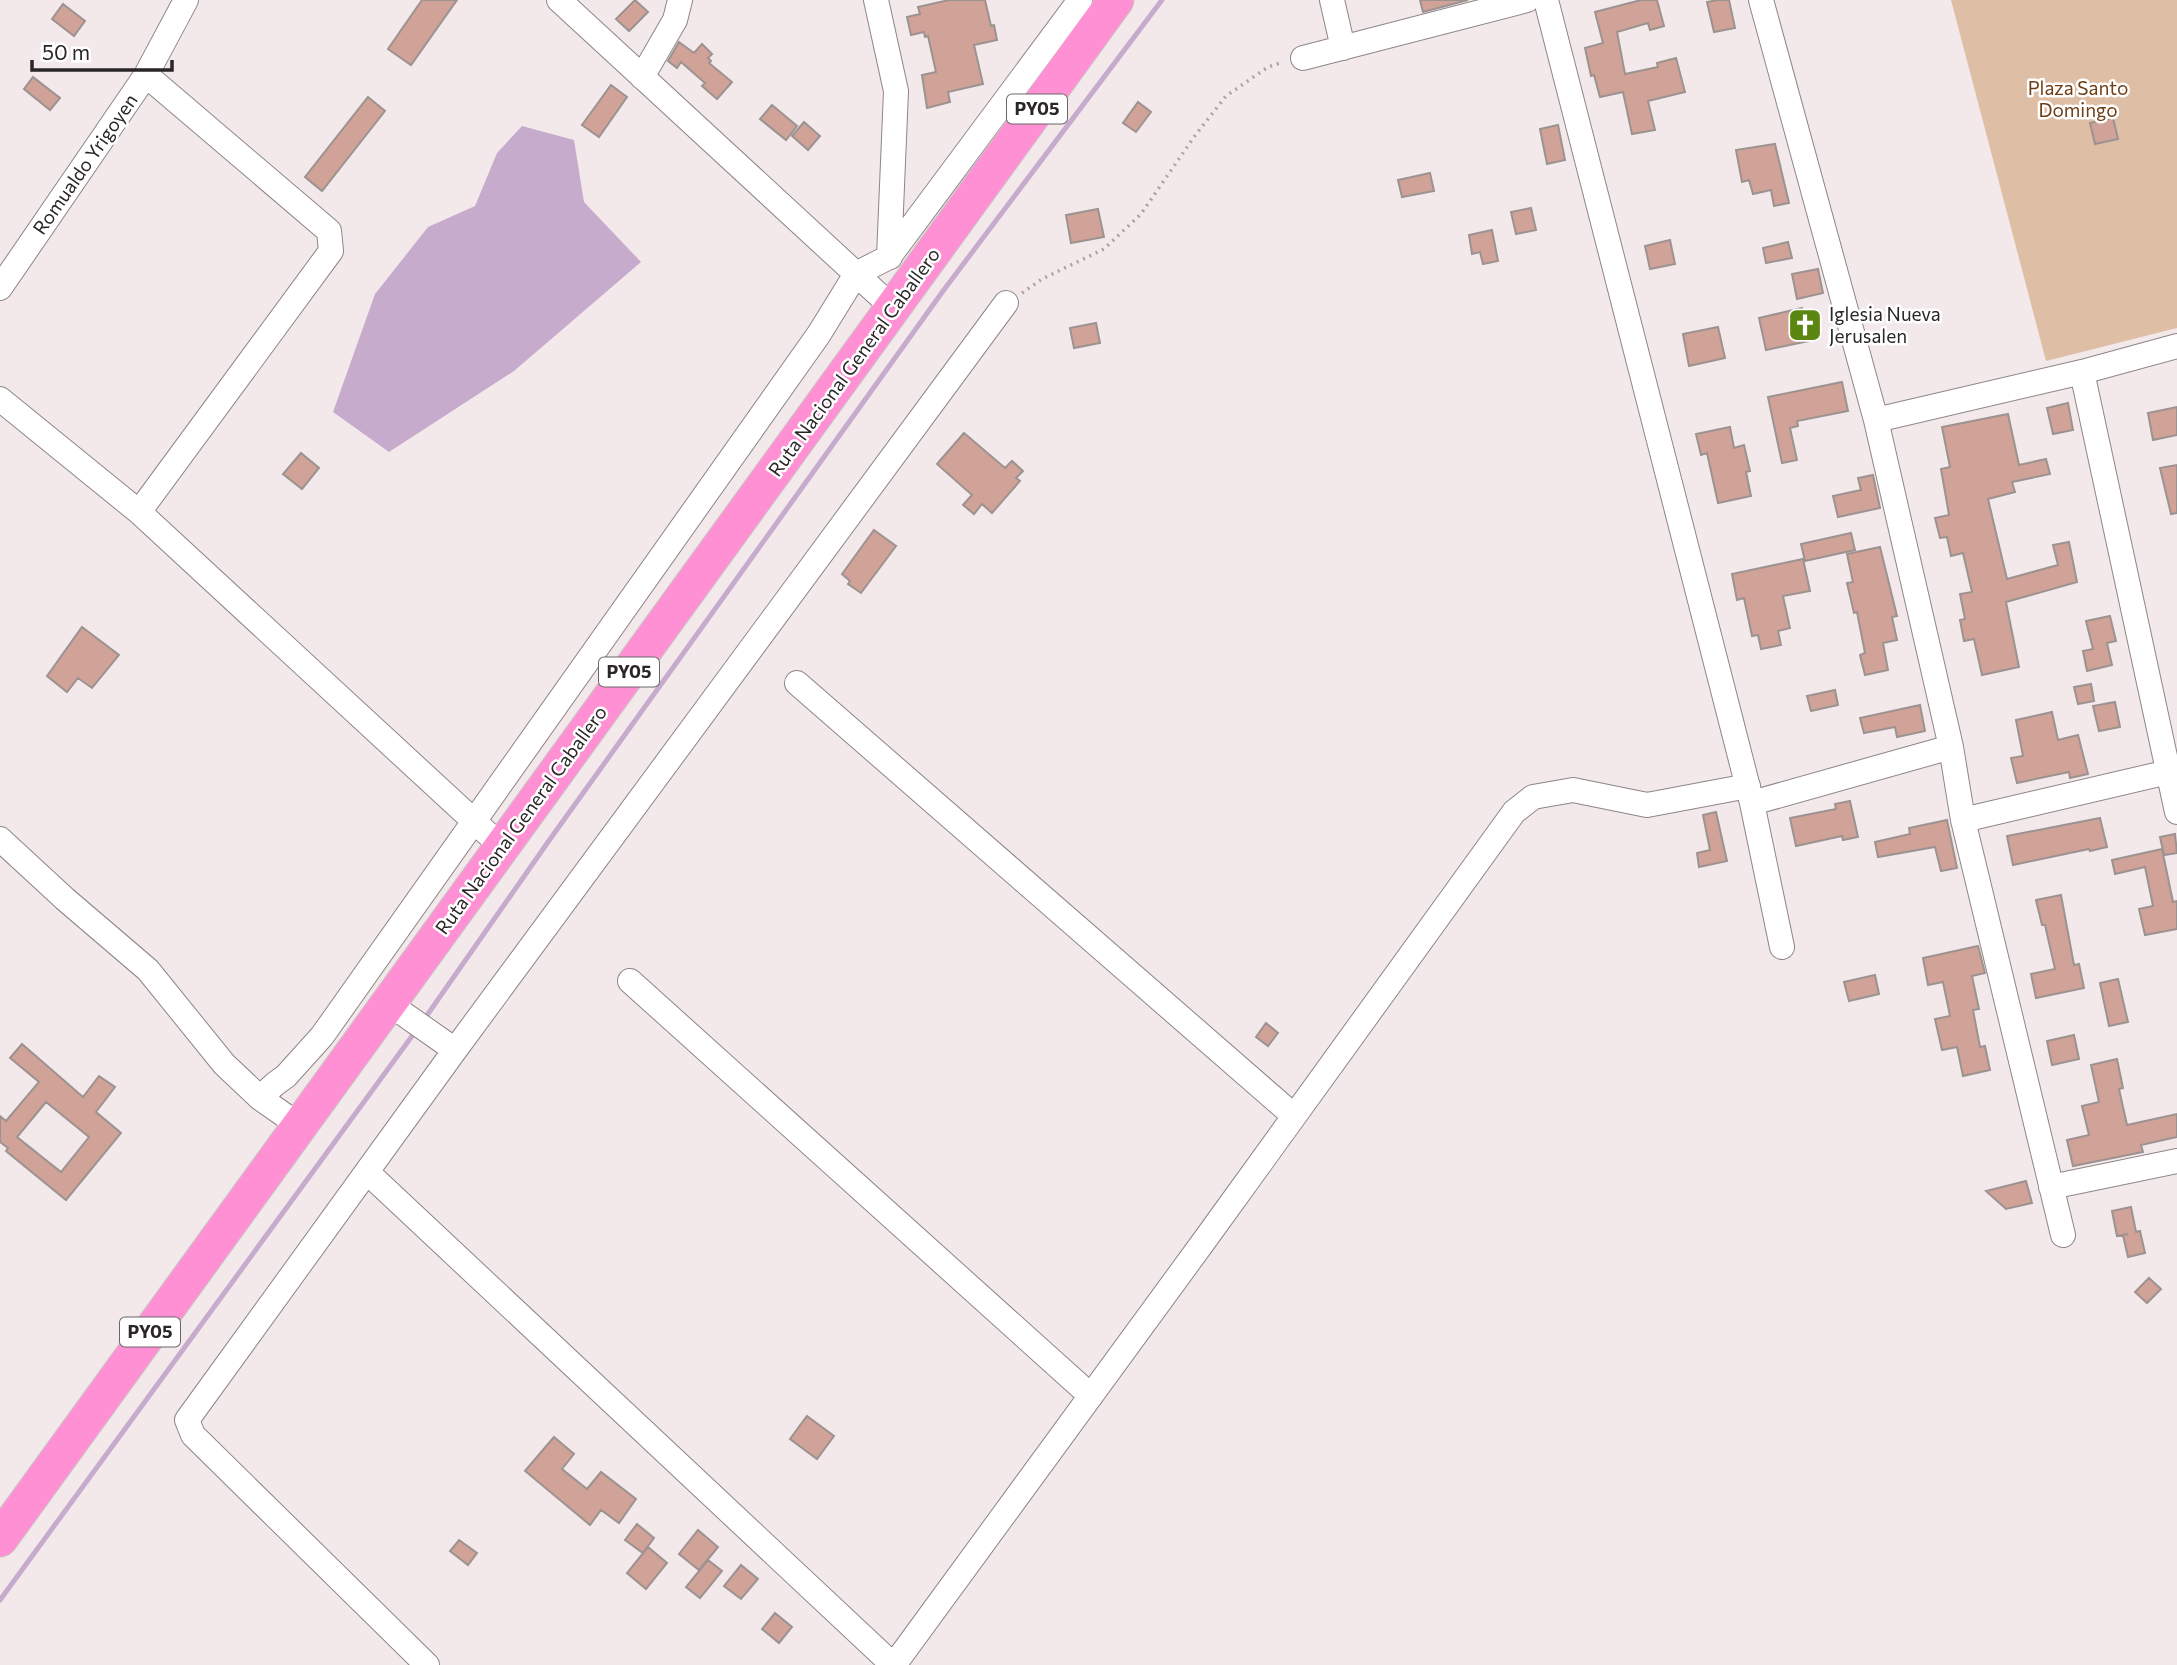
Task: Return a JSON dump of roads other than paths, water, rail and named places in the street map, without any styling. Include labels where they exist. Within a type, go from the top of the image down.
[{"type":"highway","name":"Ruta Nacional General Caballero","points":[[0,1539],[300,1126],[399,1010],[502,847],[1116,0]]},
{"type":"street","name":"Romualdo Yrigoyen","points":[[0,288],[146,75],[185,0]]},
{"type":"street","points":[[559,0],[893,308]]},
{"type":"street","points":[[642,77],[675,20],[680,0]]},
{"type":"street","points":[[876,0],[896,91],[889,257]]},
{"type":"street","points":[[889,257],[1080,0]]},
{"type":"street","points":[[1332,0],[1343,48]]},
{"type":"street","points":[[1303,58],[1527,0]]},
{"type":"street","points":[[1546,0],[1750,794],[1782,947]]},
{"type":"street","points":[[1761,0],[1877,420],[1951,747],[1963,820],[2063,1235]]},
{"type":"street","points":[[139,512],[331,251],[329,231],[146,75]]},
{"type":"street","points":[[260,1098],[286,1076],[322,1036],[819,334],[856,274],[958,219]]},
{"type":"street","points":[[427,1665],[193,1435],[187,1420],[367,1172],[448,1045],[1006,303]]},
{"type":"street","points":[[1877,420],[2082,372],[2177,346]]},
{"type":"street","points":[[2082,372],[2172,771],[2177,812]]},
{"type":"street","points":[[0,400],[139,512],[502,847]]},
{"type":"street","points":[[797,684],[1294,1116]]},
{"type":"street","points":[[367,1172],[894,1665],[1514,812],[1533,797],[1573,790],[1647,805],[1750,794],[1951,747]]},
{"type":"street","points":[[1963,820],[2172,771]]},
{"type":"street","points":[[0,839],[148,970],[225,1064],[260,1098],[300,1126]]},
{"type":"street","points":[[630,981],[1091,1396]]},
{"type":"street","points":[[399,1010],[448,1045]]},
{"type":"street","points":[[2051,1187],[2177,1161]]},
{"type":"waterway","points":[[423,1021],[943,291],[1162,0]]},
{"type":"waterway","points":[[0,1600],[415,1032]]},
{"type":"place","name":"Iglesia Nueva Jerusalen","points":[[1805,325]]},
{"type":"park label","name":"Plaza Santo Domingo","points":[[2078,99]]}]
